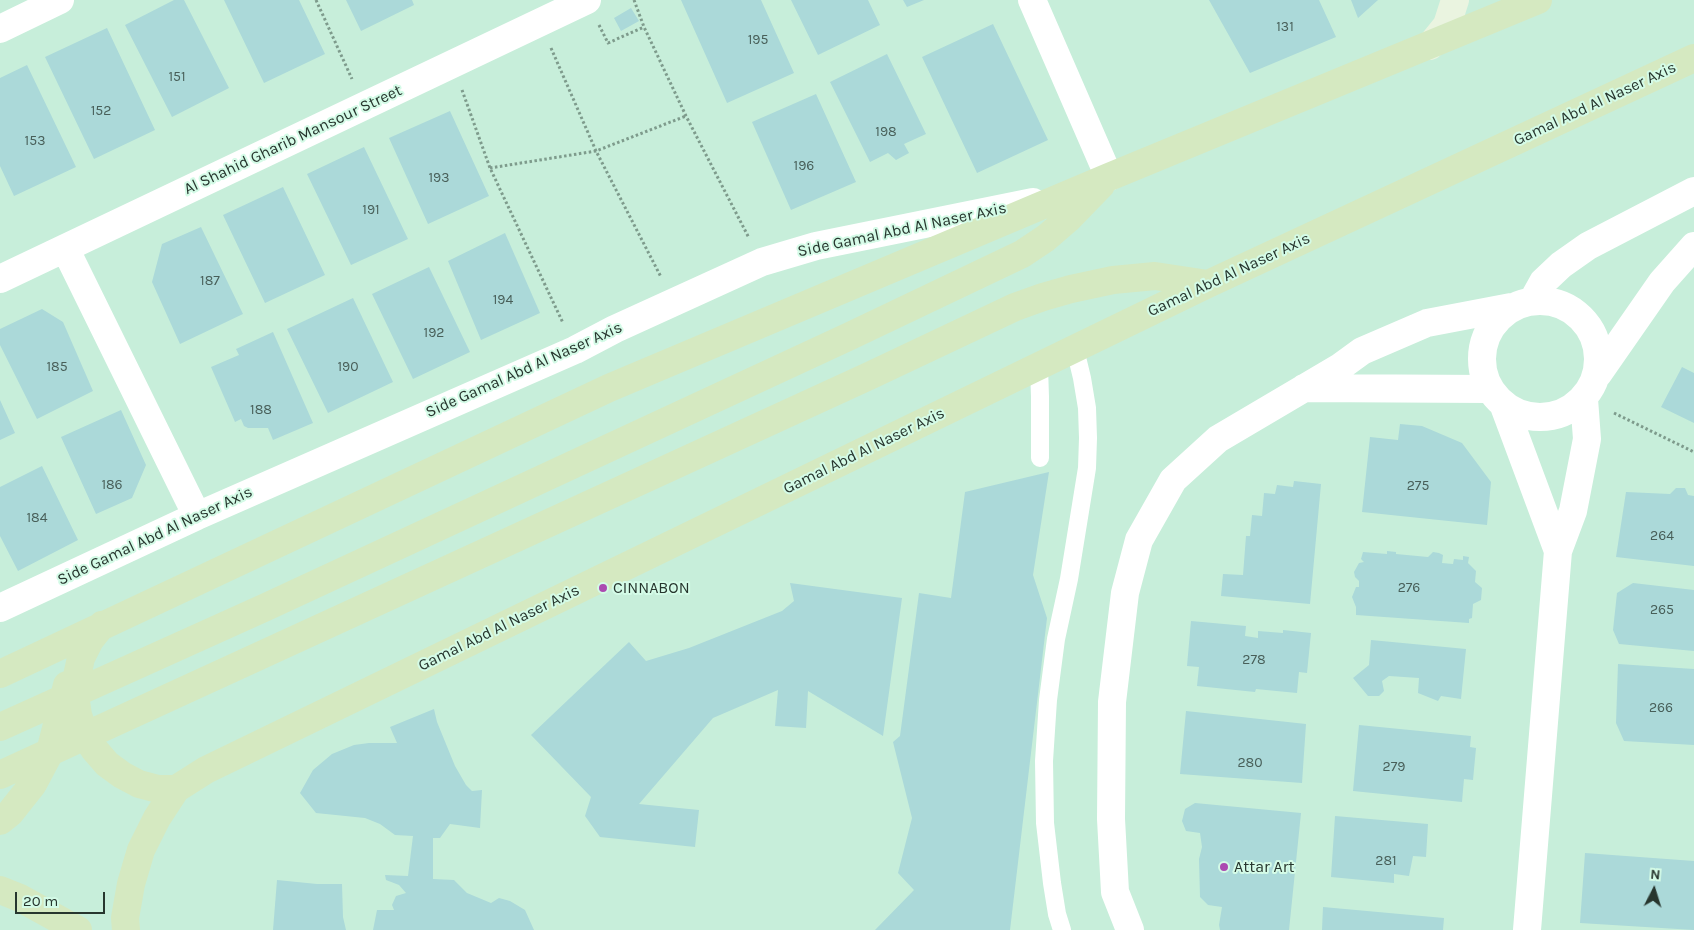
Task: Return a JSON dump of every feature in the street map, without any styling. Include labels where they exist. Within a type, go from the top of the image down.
[{"type":"main road","points":[[1430,46],[1447,25],[1454,0]]},
{"type":"main road","points":[[0,674],[609,388],[1109,177],[1538,0]]},
{"type":"main road","name":"Gamal Abd Al Naser Axis","points":[[126,930],[125,918],[131,884],[141,850],[157,818],[176,789],[206,770],[1208,284],[1694,58]]},
{"type":"main road","points":[[0,727],[760,378],[1022,254],[1068,220],[1109,177]]},
{"type":"main road","points":[[0,775],[869,376],[1015,307],[1062,291],[1113,280],[1156,276],[1208,284]]},
{"type":"main road","points":[[90,631],[90,640],[81,658],[76,676],[77,705],[84,733],[94,749],[107,764],[122,776],[139,784],[158,789],[176,789]]},
{"type":"main road","points":[[0,821],[10,813],[33,784],[50,752],[60,716],[90,631]]},
{"type":"main road","points":[[0,890],[20,898],[78,930]]},
{"type":"street","points":[[0,29],[60,0]]},
{"type":"street","name":"Al Shahid Gharib Mansour Street","points":[[0,280],[586,0]]},
{"type":"street","points":[[1032,0],[1109,177]]},
{"type":"street","points":[[1558,551],[1496,397],[1481,367],[1483,344],[1493,323],[1522,304],[1561,264],[1588,246],[1694,191]]},
{"type":"street","name":"Side Gamal Abd Al Naser Axis","points":[[0,608],[197,516],[575,350],[762,262],[816,246],[1069,194]]},
{"type":"street","points":[[1303,388],[1496,397],[1523,416],[1545,418],[1566,412],[1584,399],[1598,374],[1662,282],[1694,246]]},
{"type":"street","points":[[66,248],[197,516]]},
{"type":"street","points":[[1130,930],[1115,892],[1111,819],[1112,702],[1125,593],[1139,540],[1174,480],[1218,439],[1340,367],[1362,351],[1427,323],[1522,304],[1556,302],[1577,313],[1592,330],[1599,351],[1598,374]]},
{"type":"street","points":[[1527,930],[1558,551],[1573,511],[1582,466],[1586,439],[1584,399]]},
{"type":"lane","points":[[1062,930],[1057,914],[1052,883],[1046,823],[1044,761],[1048,700],[1056,639],[1069,579],[1087,468],[1087,408],[1075,349]]},
{"type":"lane","points":[[1039,367],[1040,458]]},
{"type":"path","points":[[316,0],[364,106]]},
{"type":"path","points":[[586,0],[608,43],[644,27]]},
{"type":"path","points":[[634,0],[644,27],[686,116],[762,262]]},
{"type":"path","points":[[540,22],[596,150],[674,302]]},
{"type":"path","points":[[453,64],[490,168],[575,350]]},
{"type":"path","points":[[490,168],[596,150],[686,116]]},
{"type":"path","points":[[1584,399],[1694,452]]},
{"type":"building","points":[[174,0],[184,0],[229,88],[172,117],[125,25]]},
{"type":"building","points":[[224,0],[299,0],[325,54],[264,83]]},
{"type":"building","points":[[346,0],[412,0],[414,5],[361,31]]},
{"type":"building","points":[[681,0],[761,0],[794,73],[727,103]]},
{"type":"building","points":[[791,0],[868,0],[880,25],[818,55]]},
{"type":"building","points":[[903,0],[924,0],[907,7]]},
{"type":"building","points":[[1209,0],[1319,0],[1336,37],[1250,73]]},
{"type":"building","points":[[1351,0],[1378,0],[1358,18]]},
{"type":"building","points":[[631,8],[639,21],[621,31],[614,18]]},
{"type":"building","points":[[993,24],[1048,140],[977,173],[922,57]]},
{"type":"building","points":[[107,28],[155,130],[94,159],[45,57]]},
{"type":"building","points":[[887,54],[926,134],[904,144],[909,153],[896,160],[888,153],[870,162],[830,82]]},
{"type":"building","points":[[27,65],[76,167],[14,196],[0,166],[0,78]]},
{"type":"building","points":[[816,94],[856,182],[791,210],[752,122]]},
{"type":"building","points":[[450,111],[489,196],[428,224],[389,138]]},
{"type":"building","points":[[364,147],[408,239],[351,265],[307,174]]},
{"type":"building","points":[[283,187],[325,275],[265,303],[223,215]]},
{"type":"building","points":[[201,227],[243,314],[180,344],[152,282],[162,244]]},
{"type":"building","points":[[505,233],[540,313],[481,340],[448,261]]},
{"type":"building","points":[[429,267],[470,352],[413,379],[372,294]]},
{"type":"building","points":[[353,298],[393,382],[328,413],[287,329]]},
{"type":"building","points":[[42,309],[63,322],[93,391],[37,419],[0,345],[0,329]]},
{"type":"building","points":[[273,332],[313,423],[273,440],[268,428],[248,428],[244,426],[241,419],[235,422],[211,367],[239,355],[236,349]]},
{"type":"building","points":[[1682,367],[1694,373],[1694,423],[1661,407]]},
{"type":"building","points":[[0,400],[15,433],[0,440]]},
{"type":"building","points":[[121,410],[146,465],[132,498],[96,514],[61,437]]},
{"type":"building","points":[[1400,424],[1422,426],[1462,443],[1491,482],[1487,525],[1362,512],[1370,437],[1398,440]]},
{"type":"building","points":[[42,466],[78,540],[18,571],[0,536],[0,487]]},
{"type":"building","points":[[1049,472],[1033,575],[1047,618],[1010,930],[875,930],[914,890],[898,873],[912,818],[893,742],[900,736],[919,593],[951,598],[965,492]]},
{"type":"building","points":[[1294,481],[1321,484],[1310,604],[1221,596],[1223,574],[1243,575],[1246,536],[1250,536],[1252,515],[1262,516],[1264,493],[1275,494],[1277,485],[1293,487]]},
{"type":"building","points":[[1676,488],[1685,488],[1688,495],[1694,496],[1694,566],[1616,557],[1626,492],[1670,494]]},
{"type":"building","points":[[1387,551],[1396,552],[1396,554],[1428,557],[1433,552],[1439,553],[1443,555],[1442,563],[1453,564],[1454,559],[1463,560],[1463,556],[1469,557],[1468,563],[1476,571],[1475,582],[1482,588],[1481,600],[1473,604],[1472,618],[1469,619],[1469,623],[1356,615],[1356,607],[1352,597],[1356,587],[1359,587],[1359,581],[1355,577],[1354,572],[1359,563],[1364,562],[1361,559],[1363,552],[1387,554]]},
{"type":"building","points":[[790,583],[902,598],[883,736],[808,691],[806,728],[775,726],[778,690],[713,718],[639,804],[699,810],[695,847],[600,837],[585,816],[591,797],[531,735],[629,642],[646,661],[689,648],[782,611],[794,601]]},
{"type":"building","points":[[1633,583],[1694,590],[1694,651],[1619,644],[1613,630],[1617,593]]},
{"type":"building","points":[[1191,621],[1246,626],[1245,636],[1258,638],[1258,631],[1283,633],[1283,630],[1311,633],[1307,673],[1299,672],[1297,693],[1256,689],[1255,692],[1197,686],[1199,667],[1187,666]]},
{"type":"building","points":[[1371,640],[1466,649],[1461,699],[1441,696],[1438,701],[1418,693],[1419,678],[1389,676],[1382,681],[1384,691],[1379,696],[1368,696],[1353,678],[1369,665]]},
{"type":"building","points":[[1618,664],[1694,669],[1694,745],[1624,741],[1616,723]]},
{"type":"building","points":[[434,709],[437,722],[455,766],[466,785],[472,791],[482,790],[480,828],[450,824],[440,838],[433,838],[433,879],[454,880],[467,893],[491,903],[499,898],[510,901],[525,910],[534,930],[373,930],[377,910],[394,910],[392,905],[396,896],[406,893],[399,885],[386,880],[385,875],[408,876],[413,836],[395,835],[380,824],[365,818],[316,813],[300,793],[313,770],[332,754],[354,745],[397,743],[390,727]]},
{"type":"building","points":[[1186,711],[1306,724],[1302,783],[1180,774]]},
{"type":"building","points":[[1359,725],[1471,736],[1470,747],[1476,748],[1473,780],[1464,779],[1462,802],[1353,791]]},
{"type":"building","points":[[1195,803],[1301,813],[1289,930],[1220,930],[1222,907],[1208,905],[1200,897],[1199,859],[1202,847],[1200,833],[1186,831],[1182,821],[1185,809]]},
{"type":"building","points":[[1335,816],[1428,824],[1426,857],[1413,856],[1409,876],[1394,874],[1394,883],[1331,877]]},
{"type":"building","points":[[1585,853],[1694,861],[1694,930],[1580,923]]},
{"type":"building","points":[[277,880],[317,884],[342,884],[343,917],[346,930],[273,930]]},
{"type":"building","points":[[1323,907],[1444,918],[1443,930],[1322,930]]},
{"type":"place","name":"CINNABON","points":[[603,588]]},
{"type":"place","name":"Attar Art","points":[[1224,867]]}]
